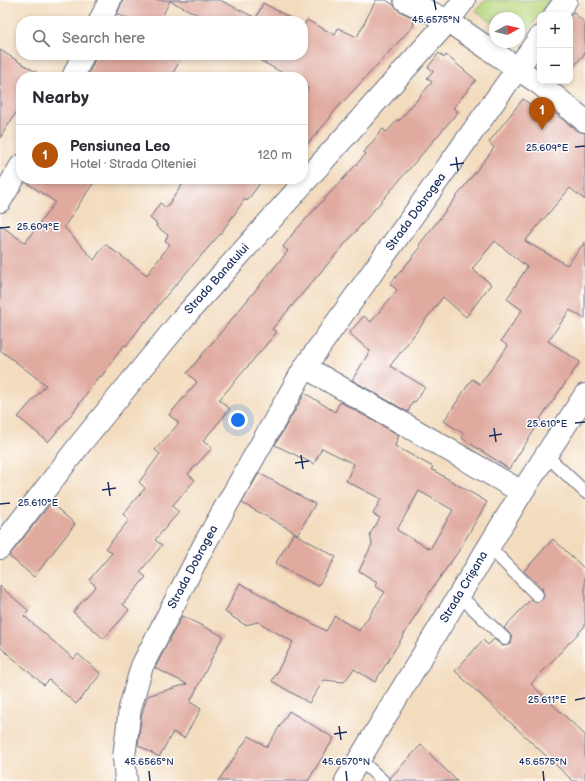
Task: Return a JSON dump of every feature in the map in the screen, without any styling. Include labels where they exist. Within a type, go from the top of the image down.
[{"type":"street","points":[[102,16],[110,0]]},
{"type":"street","points":[[405,0],[448,21],[518,69],[585,121]]},
{"type":"street","points":[[448,21],[464,0]]},
{"type":"street","points":[[557,12],[566,0]]},
{"type":"street","name":"Strada Banatului","points":[[308,178],[448,21]]},
{"type":"street","name":"Strada Dobrogea","points":[[126,781],[124,757],[130,708],[142,666],[204,545],[305,367],[537,41]]},
{"type":"street","points":[[76,72],[82,60]]},
{"type":"street","points":[[0,201],[16,174]]},
{"type":"street","name":"Strada Banatului","points":[[0,548],[81,443],[184,317],[303,184]]},
{"type":"street","points":[[305,367],[522,492]]},
{"type":"street","name":"Strada Crișana","points":[[346,781],[522,492],[585,395]]},
{"type":"lane","points":[[546,455],[585,492]]},
{"type":"lane","points":[[489,547],[537,595]]},
{"type":"lane","points":[[459,595],[505,639]]},
{"type":"lane","points":[[359,759],[383,781]]},
{"type":"green space","points":[[485,0],[550,0],[541,12],[537,12],[537,18],[525,35],[525,12],[489,12],[489,21],[476,11]]},
{"type":"building","points":[[123,0],[220,0],[252,16],[201,16],[170,1],[162,16],[122,16],[117,14]]},
{"type":"building","points":[[376,0],[386,0],[394,5],[399,11],[412,17],[414,25],[330,116],[331,117],[308,143],[308,72],[281,72],[259,60],[308,60],[308,21],[335,35],[338,28],[357,37]]},
{"type":"building","points":[[263,3],[287,16],[257,16]]},
{"type":"building","points":[[573,12],[585,23],[585,53],[573,67]]},
{"type":"building","points":[[0,50],[36,72],[16,72],[16,113],[0,138]]},
{"type":"building","points":[[439,53],[444,58],[446,55],[476,80],[453,108],[458,112],[272,329],[277,332],[219,400],[230,409],[203,441],[212,448],[188,474],[195,480],[172,506],[179,512],[155,540],[162,545],[140,572],[146,577],[123,604],[129,610],[104,639],[73,612],[96,586],[89,580],[112,553],[106,548],[129,520],[123,514],[145,488],[139,482],[160,454],[155,450],[179,423],[169,415],[197,382],[187,373],[288,251],[283,247],[294,232],[366,154],[364,152],[383,129],[387,132],[398,119],[399,121],[432,82],[427,78],[433,71],[428,67]]},
{"type":"building","points":[[95,60],[180,60],[174,72],[89,72]]},
{"type":"building","points":[[523,99],[542,113],[551,110],[577,131],[585,133],[585,200],[570,188],[525,241],[567,265],[585,242],[585,319],[570,310],[548,341],[580,362],[540,419],[541,420],[509,469],[462,438],[464,434],[444,421],[472,379],[480,384],[508,346],[501,341],[522,310],[507,299],[527,267],[495,241],[472,269],[491,284],[466,317],[443,297],[390,366],[425,387],[415,402],[413,401],[408,412],[352,380],[370,351],[349,333],[364,316],[371,322],[397,290],[390,284],[421,247],[419,245],[494,148],[489,142]]},
{"type":"building","points":[[29,184],[93,184],[64,227],[94,260],[105,244],[147,275],[170,244],[165,241],[168,235],[156,226],[157,224],[150,218],[160,203],[166,208],[183,184],[259,184],[247,201],[245,199],[221,233],[165,297],[126,346],[124,345],[101,377],[99,376],[72,414],[48,442],[18,417],[46,385],[0,350],[0,225],[25,243],[55,202]]},
{"type":"building","points":[[305,393],[335,412],[340,402],[399,435],[395,446],[433,467],[431,469],[487,502],[458,552],[433,587],[375,682],[354,669],[344,682],[324,680],[309,703],[272,681],[293,642],[258,622],[245,625],[225,612],[240,583],[326,631],[335,616],[359,631],[385,592],[375,586],[377,582],[359,571],[372,544],[370,534],[380,518],[373,514],[381,499],[346,481],[354,464],[322,448],[314,464],[275,445]],"holes":[[[419,491],[453,510],[430,549],[397,530]]]},
{"type":"building","points":[[259,473],[315,504],[298,534],[242,503]]},
{"type":"building","points":[[51,503],[75,524],[34,577],[9,556]]},
{"type":"building","points":[[294,533],[336,557],[318,586],[275,564]]},
{"type":"building","points":[[553,539],[585,569],[585,626],[531,684],[585,735],[585,781],[573,781],[455,671],[483,640],[488,645],[494,639],[503,646],[511,644],[512,637],[504,628],[531,599],[539,602],[544,597],[542,588],[524,571]]},
{"type":"building","points":[[0,586],[29,611],[24,616],[74,659],[78,654],[101,674],[76,704],[49,680],[44,685],[0,647]]},
{"type":"building","points":[[182,616],[223,636],[190,702],[201,709],[184,738],[173,732],[159,757],[138,745],[141,718],[147,696],[187,684],[155,668]]},
{"type":"building","points":[[289,711],[334,738],[308,781],[218,781],[249,736],[267,747]]},
{"type":"building","points":[[421,745],[457,781],[390,781],[390,778]]},
{"type":"place","name":"Pensiunea Leo","points":[[542,130]]}]
